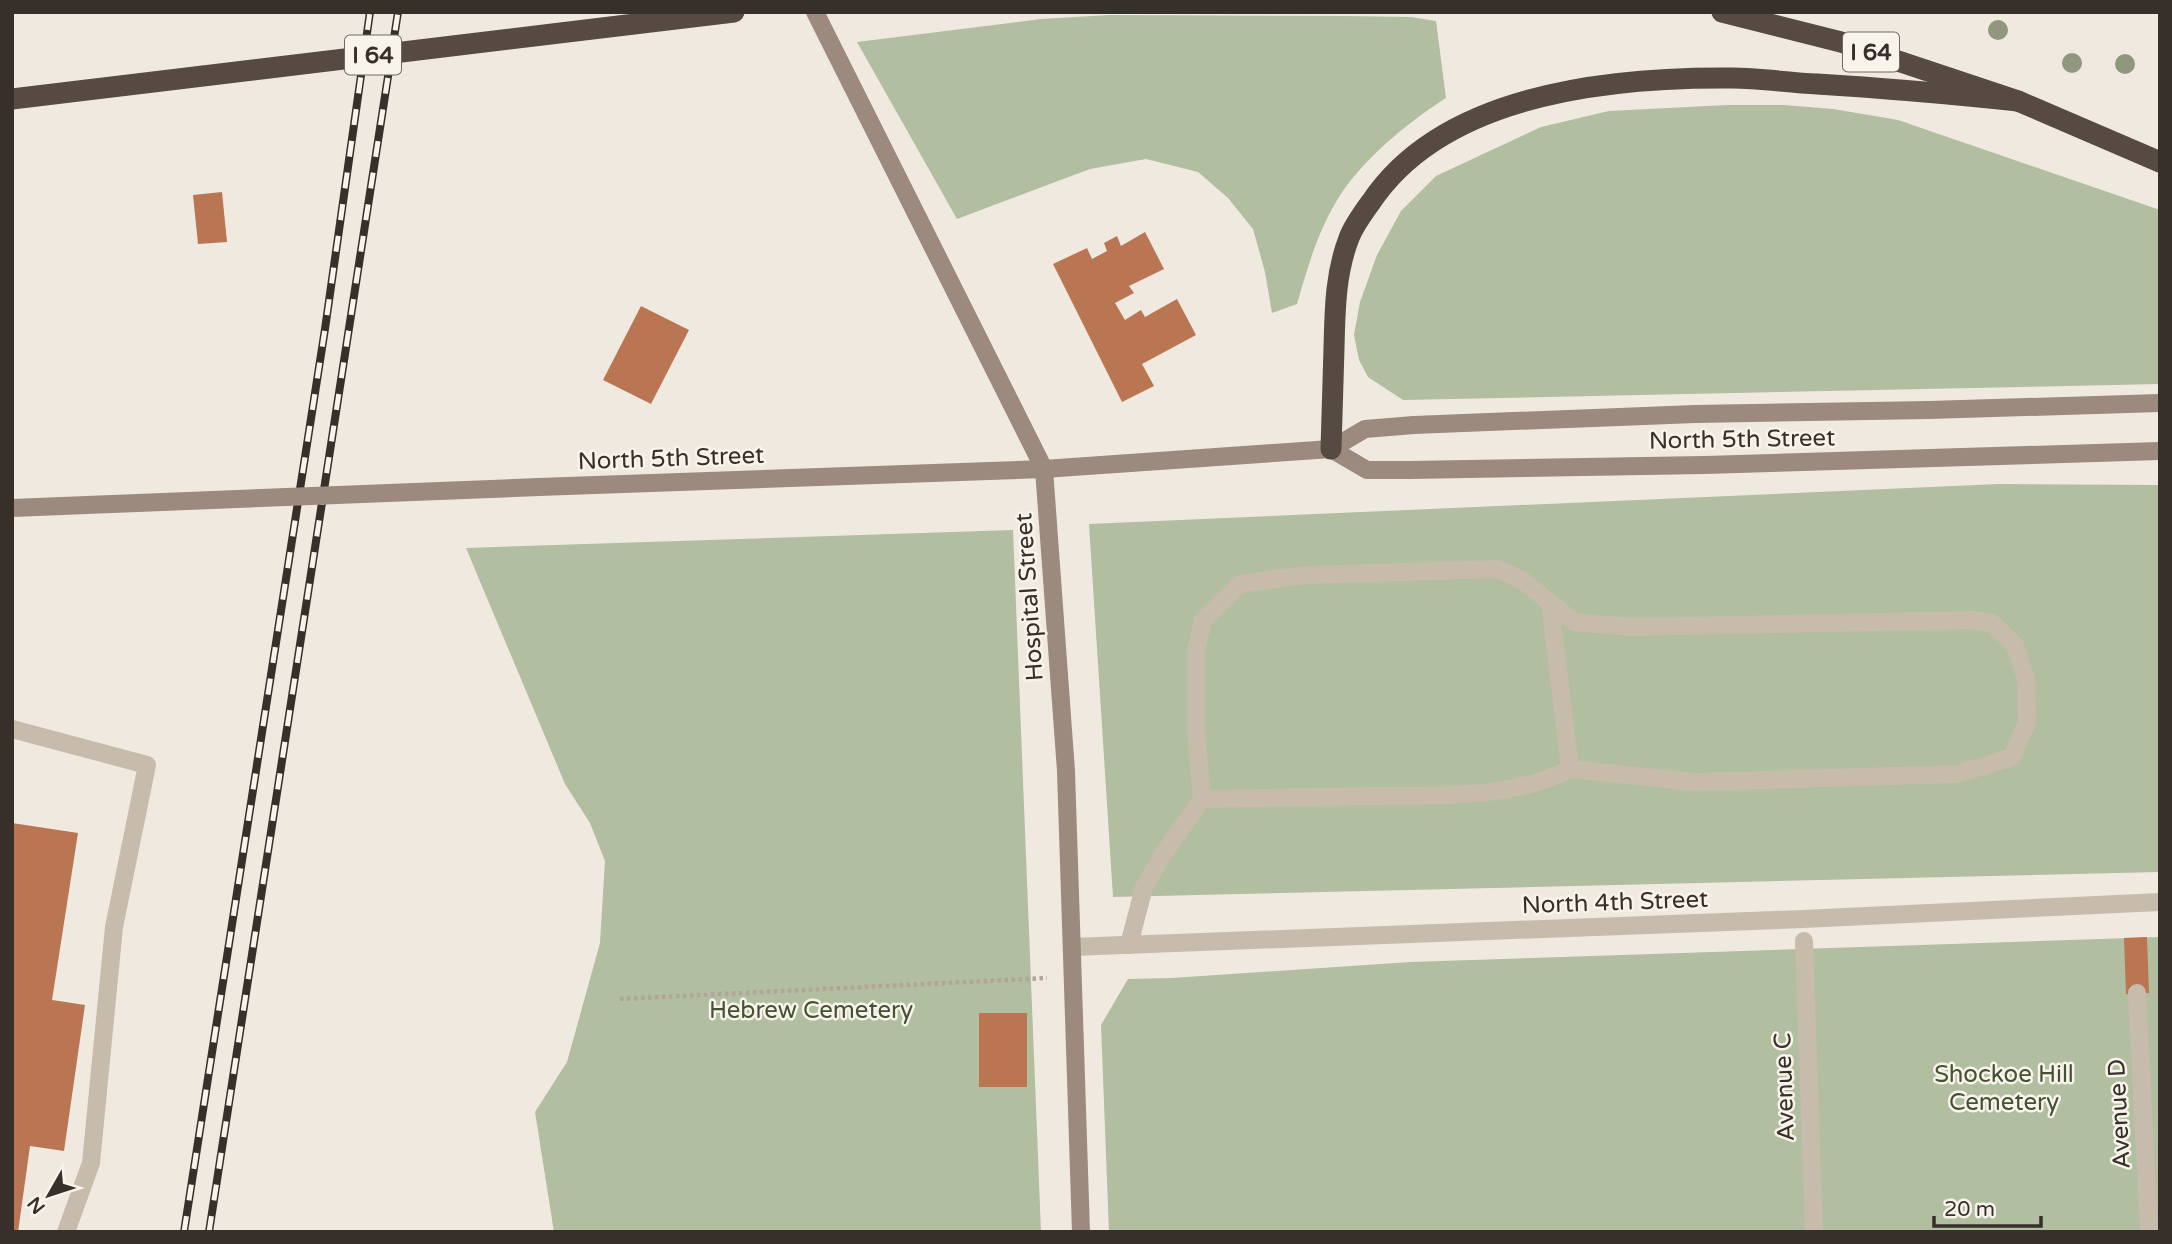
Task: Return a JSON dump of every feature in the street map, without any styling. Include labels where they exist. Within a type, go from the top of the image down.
[{"type":"highway","name":"I 64","points":[[12,99],[734,12]]},
{"type":"highway","name":"I 64","points":[[1722,12],[1841,42],[2018,100],[2160,162]]},
{"type":"highway","points":[[1331,449],[1336,291],[1350,237],[1363,213],[1392,173],[1436,139],[1486,116],[1549,95],[1617,83],[1672,79],[1735,78],[2018,100]]},
{"type":"main road","name":"Hospital Street","points":[[815,12],[1044,470],[1066,771],[1081,1232]]},
{"type":"main road","name":"North 5th Street","points":[[12,508],[1044,470],[1331,449],[1366,429],[1414,425],[1695,414],[2160,402]]},
{"type":"main road","name":"North 5th Street","points":[[1331,449],[1367,470],[1705,466],[2160,452]]},
{"type":"street","points":[[1129,945],[1144,887],[1202,799],[1196,734],[1196,650],[1203,620],[1240,584],[1306,575],[1498,569],[1522,580],[1574,622],[1631,627],[1972,620],[1992,623],[2015,645],[2026,679],[2027,722],[2012,757],[1957,774],[1695,782],[1570,769],[1552,778],[1524,786],[1448,795],[1202,799]]},
{"type":"street","points":[[1550,603],[1570,769]]},
{"type":"street","points":[[12,729],[147,765],[114,927],[90,1163],[66,1232]]},
{"type":"street","name":"North 4th Street","points":[[1072,947],[1803,919],[2160,902]]},
{"type":"street","name":"Avenue C","points":[[1804,941],[1814,1232]]},
{"type":"street","name":"Avenue D","points":[[2137,993],[2149,1232]]},
{"type":"path","points":[[620,999],[1073,977]]},
{"type":"green space","points":[[1109,15],[1411,17],[1436,21],[1446,98],[1400,131],[1358,172],[1336,202],[1323,227],[1297,304],[1272,313],[1265,272],[1253,229],[1228,198],[1198,172],[1146,159],[1090,169],[957,219],[857,42],[1041,19]]},
{"type":"green space","points":[[1784,105],[1833,109],[1898,120],[2160,210],[2160,384],[1403,400],[1368,377],[1359,360],[1354,335],[1360,302],[1377,255],[1401,211],[1436,176],[1541,127],[1609,111]]},
{"type":"green space","points":[[1999,484],[2160,485],[2160,872],[1113,897],[1089,524]]},
{"type":"green space","name":"Hebrew Cemetery","points":[[1013,530],[1041,1232],[554,1232],[535,1112],[567,1062],[600,943],[605,861],[590,823],[565,784],[466,548]]},
{"type":"green space","name":"Shockoe Hill Cemetery","points":[[2160,937],[2160,1232],[1109,1232],[1101,1025],[1128,979],[1410,962]]},
{"type":"building","points":[[222,192],[227,242],[198,244],[193,195]]},
{"type":"building","points":[[1145,232],[1164,269],[1129,286],[1134,293],[1115,303],[1125,320],[1141,310],[1145,317],[1177,299],[1196,335],[1142,364],[1154,386],[1122,402],[1053,264],[1087,248],[1092,259],[1107,251],[1104,243],[1117,236],[1121,246]]},
{"type":"building","points":[[641,306],[689,330],[651,404],[603,380]]},
{"type":"building","points":[[12,823],[78,833],[52,1000],[85,1005],[64,1151],[30,1146],[18,1232],[12,1232]]},
{"type":"building","points":[[2147,937],[2149,993],[2126,994],[2124,938]]},
{"type":"building","points":[[979,1013],[1027,1013],[1027,1087],[979,1087]]},
{"type":"railway","points":[[184,1232],[325,329],[370,12]]},
{"type":"railway","points":[[209,1232],[398,12]]}]
